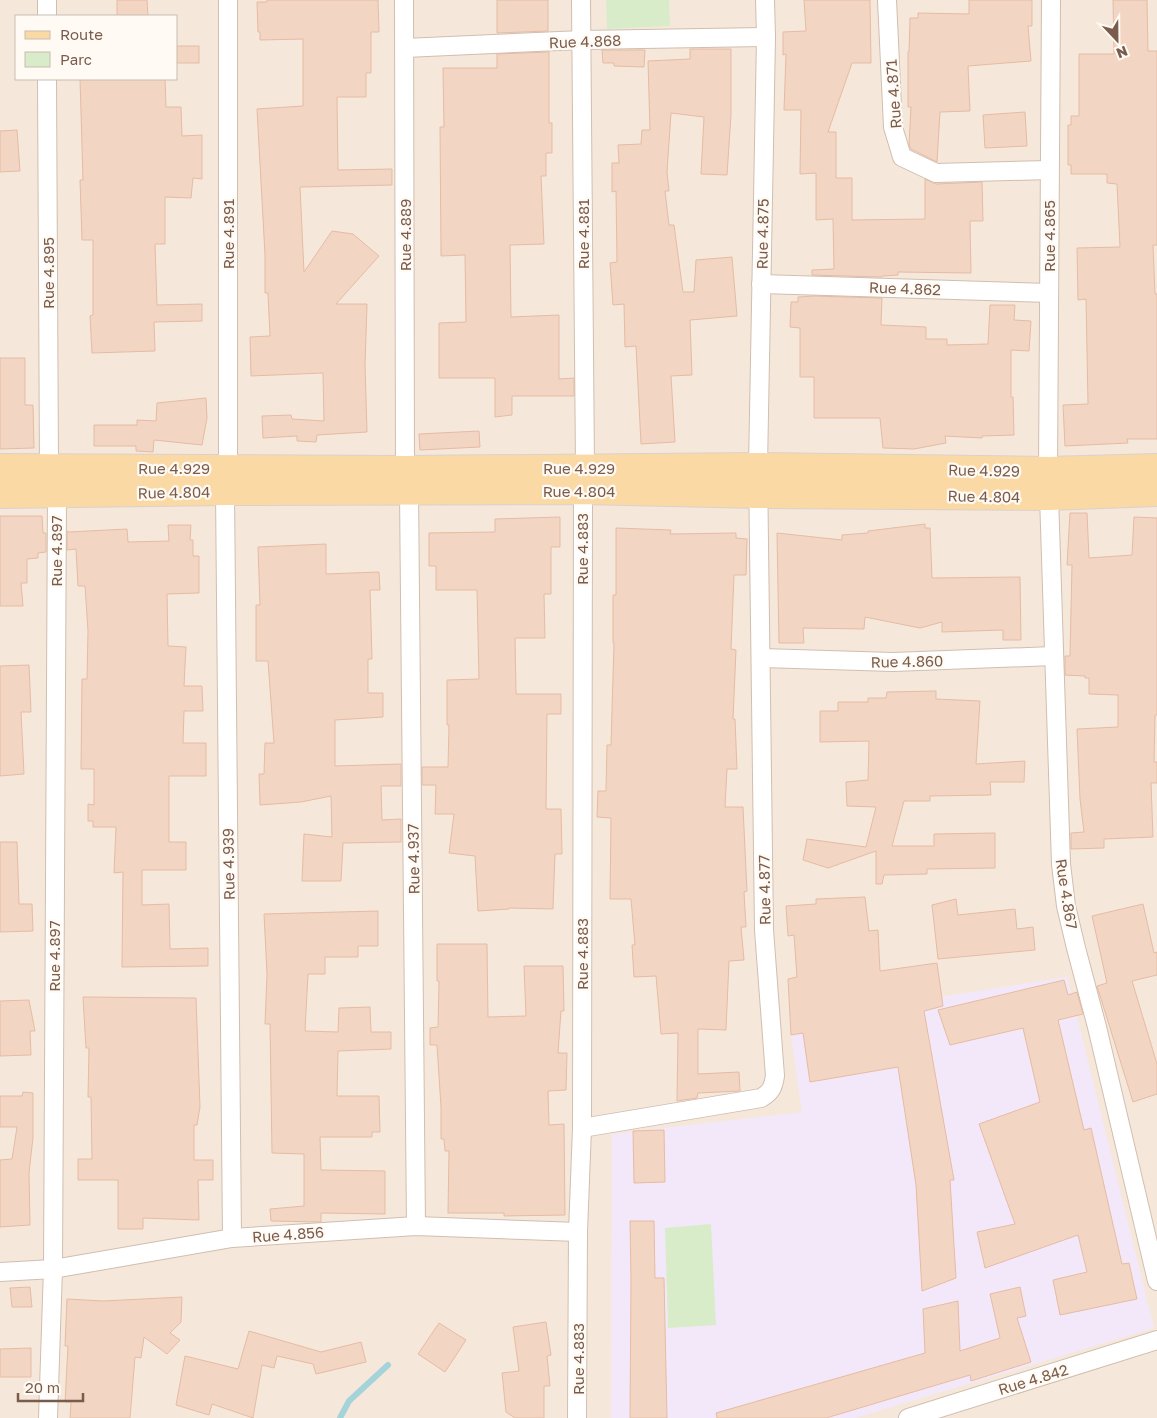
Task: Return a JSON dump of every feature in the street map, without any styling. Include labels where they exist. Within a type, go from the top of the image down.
[{"type":"main road","name":"Rue 4.929","points":[[584,479],[758,467],[1049,484],[1157,468]]},
{"type":"main road","name":"Rue 4.929","points":[[0,468],[49,468],[226,479]]},
{"type":"main road","name":"Rue 4.804","points":[[0,494],[56,494],[226,479],[584,479],[758,494],[1049,484],[1157,492]]},
{"type":"street","points":[[47,0],[47,15]]},
{"type":"street","name":"Rue 4.891","points":[[226,479],[228,0]]},
{"type":"street","name":"Rue 4.889","points":[[404,0],[407,480]]},
{"type":"street","name":"Rue 4.881","points":[[581,0],[584,479]]},
{"type":"street","name":"Rue 4.875","points":[[758,494],[766,37],[765,0]]},
{"type":"street","name":"Rue 4.871","points":[[887,0],[893,127],[902,157],[936,173],[1050,170]]},
{"type":"street","name":"Rue 4.865","points":[[1049,484],[1051,0]]},
{"type":"street","name":"Rue 4.868","points":[[405,48],[582,40],[766,37]]},
{"type":"street","name":"Rue 4.895","points":[[47,80],[49,468]]},
{"type":"street","name":"Rue 4.862","points":[[762,284],[1049,293]]},
{"type":"street","name":"Rue 4.939","points":[[226,479],[232,1238]]},
{"type":"street","name":"Rue 4.883","points":[[577,1418],[578,1232],[582,1128],[584,479]]},
{"type":"street","name":"Rue 4.937","points":[[407,480],[416,1226]]},
{"type":"street","name":"Rue 4.867","points":[[1049,484],[1061,864],[1066,906],[1098,1027],[1157,1281]]},
{"type":"street","name":"Rue 4.897","points":[[48,1418],[53,1269],[56,494]]},
{"type":"street","name":"Rue 4.877","points":[[582,1128],[761,1098],[770,1093],[773,1086],[775,1076],[764,930],[758,494]]},
{"type":"street","name":"Rue 4.860","points":[[761,658],[893,662],[1053,656]]},
{"type":"street","name":"Rue 4.856","points":[[0,1272],[53,1269],[232,1238],[416,1226],[578,1232]]},
{"type":"street","name":"Rue 4.842","points":[[908,1418],[1157,1340]]},
{"type":"shaded area","points":[[0,0],[1157,0],[1157,1418],[0,1418]]},
{"type":"shaded area","points":[[1067,977],[1154,1328],[855,1418],[611,1418],[612,1134],[802,1112],[791,1035],[826,1029],[823,1015]]},
{"type":"green space","points":[[606,0],[669,0],[670,26],[607,29]]},
{"type":"green space","points":[[711,1224],[716,1325],[668,1328],[665,1228]]},
{"type":"building","points":[[117,0],[147,0],[148,15],[117,15]]},
{"type":"building","points":[[267,0],[378,0],[379,32],[371,32],[371,73],[366,73],[366,97],[337,97],[338,170],[392,169],[392,185],[300,187],[304,272],[332,231],[353,234],[379,256],[336,304],[367,304],[365,365],[367,432],[317,435],[316,442],[297,441],[297,436],[263,438],[262,416],[291,415],[292,419],[324,421],[323,373],[251,376],[250,337],[270,336],[268,293],[265,293],[265,255],[257,109],[303,106],[303,39],[260,40],[257,2],[267,2]]},
{"type":"building","points":[[497,0],[548,0],[548,31],[497,33]]},
{"type":"building","points":[[804,0],[870,0],[871,63],[852,63],[828,132],[836,132],[836,178],[852,178],[852,220],[925,219],[925,179],[936,184],[982,182],[983,221],[970,221],[971,273],[898,272],[898,275],[882,277],[812,275],[812,270],[834,269],[833,219],[816,220],[816,173],[800,174],[801,110],[784,110],[786,54],[783,55],[783,32],[806,31]]},
{"type":"building","points":[[969,0],[1032,0],[1032,26],[1028,26],[1031,61],[968,66],[970,111],[940,112],[937,162],[911,149],[909,145],[911,107],[908,107],[908,52],[910,18],[918,18],[918,13],[969,14]]},
{"type":"building","points":[[1113,0],[1147,0],[1148,51],[1157,51],[1157,245],[1153,245],[1155,294],[1157,294],[1157,439],[1127,439],[1128,443],[1065,446],[1063,405],[1088,404],[1086,299],[1078,300],[1077,248],[1120,247],[1117,184],[1107,183],[1107,174],[1071,174],[1071,165],[1068,165],[1068,125],[1071,125],[1071,116],[1079,116],[1079,54],[1114,54]]},
{"type":"building","points":[[178,46],[199,46],[199,63],[178,63]]},
{"type":"building","points":[[690,49],[731,49],[731,115],[727,175],[701,174],[704,117],[671,113],[667,172],[669,191],[665,191],[669,225],[674,225],[683,292],[694,292],[696,260],[732,257],[737,316],[690,320],[692,375],[671,376],[675,442],[641,444],[636,346],[625,347],[624,304],[613,305],[610,263],[617,262],[616,191],[612,192],[612,163],[619,163],[618,145],[641,144],[642,130],[650,130],[648,61],[690,59]]},
{"type":"building","points":[[602,50],[645,50],[644,67],[614,66],[614,63],[603,63]]},
{"type":"building","points":[[549,52],[549,123],[552,123],[552,153],[546,153],[546,176],[541,176],[544,244],[510,245],[511,317],[559,315],[559,379],[574,378],[574,396],[512,396],[512,415],[495,417],[495,378],[439,378],[439,323],[466,322],[465,255],[441,256],[440,127],[444,127],[443,68],[497,68],[497,54]]},
{"type":"building","points":[[80,80],[165,80],[166,107],[181,107],[182,136],[202,135],[202,179],[193,178],[191,198],[165,197],[165,244],[155,244],[157,305],[202,304],[202,321],[154,322],[155,351],[92,353],[90,316],[93,315],[93,240],[82,240],[80,180],[83,180]]},
{"type":"building","points":[[1025,112],[1027,146],[985,148],[983,115]]},
{"type":"building","points":[[17,130],[20,171],[0,172],[0,131]]},
{"type":"building","points":[[798,297],[882,298],[881,325],[926,327],[926,339],[947,339],[947,345],[988,344],[990,305],[1015,305],[1014,320],[1031,321],[1029,351],[1011,350],[1011,397],[1013,397],[1014,435],[982,436],[982,438],[945,436],[946,443],[914,449],[883,448],[880,418],[814,418],[814,377],[800,377],[800,328],[790,327],[791,302],[798,302]]},
{"type":"building","points":[[0,358],[25,358],[25,405],[33,405],[34,448],[0,449]]},
{"type":"building","points":[[206,398],[207,418],[202,445],[154,440],[153,452],[136,451],[136,446],[94,446],[94,425],[137,425],[137,420],[156,421],[157,403]]},
{"type":"building","points":[[479,431],[480,447],[420,450],[419,434]]},
{"type":"building","points":[[1070,513],[1087,513],[1089,558],[1132,555],[1134,517],[1157,518],[1157,715],[1155,715],[1154,762],[1157,762],[1157,783],[1151,783],[1153,837],[1104,839],[1104,848],[1071,849],[1071,833],[1084,832],[1080,799],[1077,729],[1118,727],[1118,695],[1089,694],[1089,678],[1065,675],[1065,656],[1070,656],[1072,565],[1067,565]]},
{"type":"building","points":[[0,516],[42,516],[43,533],[46,533],[46,552],[38,553],[38,558],[27,559],[27,583],[21,583],[23,606],[0,606]]},
{"type":"building","points":[[560,517],[560,547],[551,547],[551,594],[544,594],[545,638],[515,638],[516,694],[561,694],[561,714],[547,714],[546,809],[561,809],[562,854],[555,854],[553,909],[509,908],[478,911],[475,856],[449,853],[454,814],[435,814],[436,785],[422,785],[422,767],[448,767],[447,680],[479,679],[477,590],[436,590],[436,566],[429,566],[429,533],[495,532],[495,519]]},
{"type":"building","points":[[925,524],[925,528],[930,528],[932,578],[1020,577],[1021,640],[1003,640],[1003,630],[942,632],[942,622],[920,628],[865,617],[864,629],[803,628],[804,643],[779,643],[777,533],[842,540],[842,535]]},
{"type":"building","points":[[168,525],[191,525],[190,540],[193,540],[193,556],[199,556],[199,593],[167,594],[168,646],[186,647],[184,686],[202,686],[203,711],[184,711],[183,743],[206,743],[206,776],[169,776],[169,842],[186,842],[186,870],[142,870],[142,905],[169,904],[170,949],[208,948],[208,966],[122,967],[123,872],[114,873],[116,827],[93,827],[93,821],[88,821],[88,804],[94,805],[94,769],[81,769],[82,679],[87,679],[88,631],[85,586],[78,586],[76,549],[67,550],[67,531],[127,529],[128,542],[169,541]]},
{"type":"building","points":[[616,528],[671,530],[670,534],[736,533],[736,538],[747,539],[746,575],[734,575],[731,649],[736,650],[733,719],[735,719],[737,769],[727,769],[725,807],[743,807],[747,891],[744,892],[746,927],[741,927],[744,960],[729,961],[726,1030],[698,1029],[698,1074],[739,1072],[740,1091],[698,1093],[697,1098],[677,1101],[678,1033],[661,1034],[656,976],[634,977],[632,945],[635,945],[631,899],[610,899],[611,818],[597,817],[598,791],[606,791],[607,745],[611,745],[614,643],[613,595],[616,595]]},
{"type":"building","points":[[326,544],[326,574],[379,572],[380,590],[370,590],[372,659],[368,659],[368,693],[383,693],[383,717],[335,720],[335,766],[401,764],[401,786],[381,786],[382,820],[401,819],[401,842],[343,843],[341,881],[302,881],[304,834],[332,837],[331,796],[301,802],[260,805],[259,774],[264,774],[265,743],[274,743],[268,661],[256,661],[256,605],[260,605],[258,547]]},
{"type":"building","points":[[29,665],[31,712],[21,712],[24,774],[0,776],[0,666]]},
{"type":"building","points":[[936,691],[936,699],[980,701],[976,764],[1025,761],[1024,782],[990,782],[991,795],[930,796],[930,801],[904,801],[892,846],[934,846],[934,834],[995,833],[995,868],[927,869],[927,874],[884,875],[882,884],[876,884],[876,851],[828,868],[803,860],[807,839],[866,847],[876,807],[847,806],[846,782],[868,780],[869,741],[820,742],[820,711],[838,711],[838,702],[868,702],[868,698],[886,698],[887,692]]},
{"type":"building","points":[[0,842],[17,842],[19,904],[32,904],[33,931],[0,932]]},
{"type":"building","points":[[865,897],[869,931],[878,930],[880,971],[937,963],[943,1006],[924,1011],[954,1180],[950,1180],[956,1278],[922,1291],[916,1185],[898,1067],[810,1082],[803,1033],[791,1035],[788,979],[797,977],[794,935],[788,936],[786,906],[816,904],[816,899]]},
{"type":"building","points":[[956,899],[958,915],[1015,909],[1017,929],[1033,927],[1035,950],[938,959],[932,905]]},
{"type":"building","points":[[1143,904],[1154,953],[1157,952],[1157,975],[1132,981],[1157,1064],[1157,1094],[1133,1102],[1097,986],[1107,983],[1092,916]]},
{"type":"building","points":[[378,911],[378,946],[358,946],[358,957],[325,957],[325,974],[308,974],[305,1031],[338,1032],[339,1008],[370,1007],[371,1032],[391,1032],[391,1049],[338,1051],[337,1096],[379,1096],[380,1132],[372,1132],[372,1137],[320,1137],[321,1170],[385,1171],[385,1214],[321,1213],[321,1222],[271,1221],[270,1209],[304,1206],[304,1154],[272,1153],[270,1024],[265,1024],[267,974],[264,914]]},
{"type":"building","points":[[437,944],[487,944],[488,1017],[526,1016],[524,966],[563,966],[564,1011],[561,1011],[558,1053],[567,1053],[566,1090],[548,1091],[549,1125],[564,1124],[565,1215],[504,1216],[504,1213],[448,1213],[449,1151],[445,1151],[444,1139],[441,1139],[437,1045],[430,1045],[430,1028],[438,1027],[439,981],[437,981]]},
{"type":"building","points":[[1064,980],[1068,995],[1077,992],[1083,1014],[1058,1020],[1084,1130],[1091,1128],[1122,1264],[1129,1263],[1137,1299],[1060,1315],[1053,1280],[1087,1272],[1078,1235],[985,1268],[977,1232],[1015,1224],[979,1124],[1040,1102],[1023,1028],[950,1045],[938,1010]]},
{"type":"building","points":[[83,997],[196,998],[200,1107],[197,1125],[194,1125],[194,1160],[213,1160],[213,1180],[198,1180],[199,1220],[143,1218],[143,1229],[118,1229],[118,1180],[78,1180],[78,1159],[92,1159],[91,1097],[88,1097],[89,1048],[86,1048]]},
{"type":"building","points":[[29,1000],[35,1031],[30,1031],[31,1055],[0,1056],[0,1001]]},
{"type":"building","points":[[23,1092],[33,1093],[33,1137],[29,1173],[30,1225],[0,1227],[0,1160],[12,1159],[17,1127],[0,1127],[0,1096],[22,1096]]},
{"type":"building","points":[[664,1130],[665,1182],[634,1183],[633,1131]]},
{"type":"building","points":[[630,1221],[654,1221],[655,1278],[664,1278],[667,1418],[630,1418]]},
{"type":"building","points":[[30,1287],[32,1307],[12,1307],[10,1288]]},
{"type":"building","points":[[1020,1287],[1026,1316],[1017,1318],[1031,1362],[971,1381],[970,1375],[826,1418],[717,1418],[716,1413],[925,1353],[923,1309],[958,1301],[960,1351],[1000,1338],[990,1294]]},
{"type":"building","points":[[182,1297],[181,1322],[170,1333],[180,1340],[167,1354],[144,1337],[141,1358],[135,1357],[130,1418],[70,1418],[71,1402],[65,1402],[68,1346],[65,1346],[67,1299],[103,1301]]},
{"type":"building","points":[[546,1322],[551,1355],[547,1356],[550,1386],[544,1386],[544,1418],[515,1418],[506,1412],[502,1373],[519,1371],[513,1327]]},
{"type":"building","points":[[439,1323],[466,1340],[445,1372],[418,1354]]},
{"type":"building","points":[[249,1331],[321,1352],[361,1342],[366,1362],[316,1374],[313,1364],[277,1356],[274,1368],[262,1365],[253,1418],[212,1404],[209,1415],[176,1405],[185,1356],[238,1369]]},
{"type":"building","points":[[31,1348],[31,1377],[0,1377],[0,1349]]},
{"type":"waterway","points":[[340,1418],[349,1401],[388,1365]]}]
